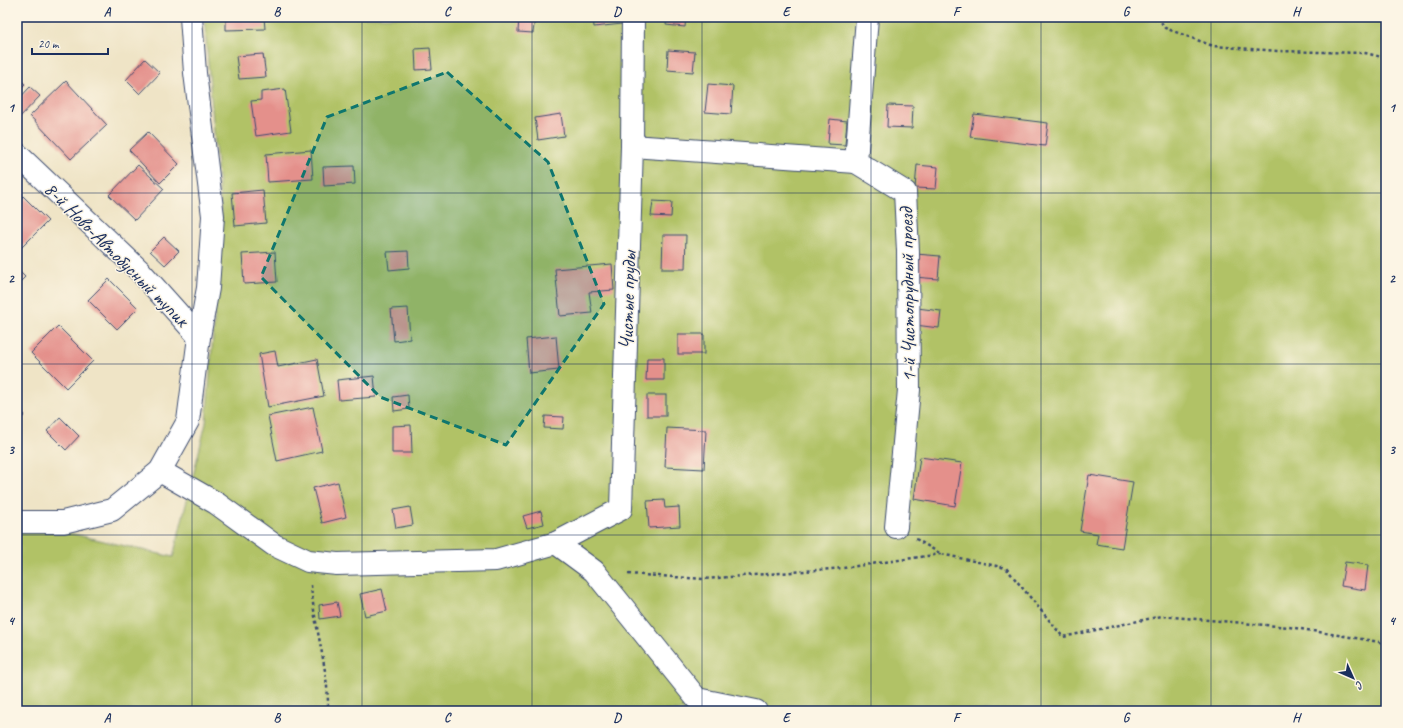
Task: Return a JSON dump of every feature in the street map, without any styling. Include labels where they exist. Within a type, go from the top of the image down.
[{"type":"street","points":[[17,522],[63,522],[112,510],[160,471],[188,421],[208,288],[213,216],[194,73],[191,17]]},
{"type":"street","name":"Чистые пруды","points":[[556,543],[621,510],[632,146],[633,17]]},
{"type":"street","points":[[632,146],[856,162],[867,17]]},
{"type":"street","name":"8-й Ново-Автобусный тупик","points":[[17,154],[140,271],[200,337]]},
{"type":"street","name":"1-й Чистопрудный проезд","points":[[856,162],[905,192],[908,251],[909,390],[896,527]]},
{"type":"street","points":[[160,471],[216,502],[274,545],[308,561],[337,564],[496,560],[556,543],[594,571],[697,699],[756,711]]},
{"type":"path","points":[[1158,17],[1165,28],[1214,46],[1277,51],[1365,53],[1386,58]]},
{"type":"path","points":[[896,527],[941,554],[1006,568],[1063,637],[1162,616],[1289,627],[1386,643]]},
{"type":"path","points":[[594,571],[704,579],[843,568],[941,554]]},
{"type":"path","points":[[308,561],[313,605],[328,692],[328,711]]},
{"type":"highlighted area","points":[[447,72],[548,162],[604,304],[506,445],[380,397],[261,277],[327,117]]},
{"type":"green space","points":[[204,17],[1386,17],[1386,711],[17,711],[17,521],[173,557],[206,423],[222,224]]},
{"type":"building","points":[[226,17],[264,17],[265,29],[226,30]]},
{"type":"building","points":[[519,17],[535,17],[533,33],[518,32]]},
{"type":"building","points":[[593,17],[621,17],[622,24],[594,27]]},
{"type":"building","points":[[667,17],[686,17],[685,27],[666,25]]},
{"type":"building","points":[[430,48],[432,69],[416,70],[415,49]]},
{"type":"building","points":[[668,50],[695,52],[693,72],[667,70]]},
{"type":"building","points":[[263,54],[266,77],[239,79],[236,56]]},
{"type":"building","points":[[145,59],[160,73],[140,94],[126,80]]},
{"type":"building","points":[[17,77],[25,84],[17,92]]},
{"type":"building","points":[[66,81],[107,125],[71,159],[30,116]]},
{"type":"building","points":[[708,84],[733,86],[731,114],[705,112]]},
{"type":"building","points":[[30,87],[40,96],[17,120],[17,101]]},
{"type":"building","points":[[285,89],[291,131],[256,136],[251,101],[261,100],[261,92]]},
{"type":"building","points":[[888,105],[913,106],[912,128],[887,127]]},
{"type":"building","points":[[561,114],[564,136],[538,140],[535,118]]},
{"type":"building","points":[[974,114],[1048,123],[1045,146],[970,137]]},
{"type":"building","points":[[830,119],[847,121],[845,145],[828,144]]},
{"type":"building","points":[[148,132],[179,164],[160,183],[129,150]]},
{"type":"building","points":[[311,150],[313,179],[268,182],[266,154]]},
{"type":"building","points":[[138,165],[164,189],[135,220],[109,195]]},
{"type":"building","points":[[917,165],[938,167],[936,189],[915,188]]},
{"type":"building","points":[[354,166],[355,184],[324,186],[323,167]]},
{"type":"building","points":[[263,190],[266,223],[235,226],[232,193]]},
{"type":"building","points":[[23,196],[48,221],[17,252],[17,203]]},
{"type":"building","points":[[653,201],[672,202],[671,217],[651,216]]},
{"type":"building","points":[[663,235],[686,235],[685,269],[662,269]]},
{"type":"building","points":[[164,237],[179,251],[165,265],[150,251]]},
{"type":"building","points":[[408,251],[409,268],[389,270],[387,252]]},
{"type":"building","points":[[275,252],[277,282],[244,284],[242,254]]},
{"type":"building","points":[[916,254],[940,256],[938,279],[914,277]]},
{"type":"building","points":[[612,264],[614,290],[589,292],[592,313],[560,316],[555,269]]},
{"type":"building","points":[[17,269],[25,277],[17,285]]},
{"type":"building","points":[[109,279],[138,308],[117,329],[88,300]]},
{"type":"building","points":[[408,308],[410,339],[394,341],[391,309]]},
{"type":"building","points":[[917,308],[941,311],[939,328],[915,325]]},
{"type":"building","points":[[58,326],[93,361],[66,388],[31,353]]},
{"type":"building","points":[[678,334],[704,334],[704,354],[678,354]]},
{"type":"building","points":[[556,336],[559,370],[529,373],[526,339]]},
{"type":"building","points":[[275,351],[278,367],[317,359],[324,396],[268,407],[259,354]]},
{"type":"building","points":[[647,358],[664,358],[664,380],[646,380]]},
{"type":"building","points":[[374,376],[376,397],[339,400],[337,380]]},
{"type":"building","points":[[408,395],[409,409],[394,411],[393,397]]},
{"type":"building","points":[[647,395],[666,395],[666,416],[647,416]]},
{"type":"building","points":[[17,407],[25,415],[17,422]]},
{"type":"building","points":[[313,407],[322,451],[277,461],[268,416]]},
{"type":"building","points":[[545,416],[564,417],[563,429],[544,428]]},
{"type":"building","points":[[60,417],[79,436],[66,450],[47,431]]},
{"type":"building","points":[[411,425],[412,453],[392,453],[392,426]]},
{"type":"building","points":[[667,428],[706,430],[704,469],[665,467]]},
{"type":"building","points":[[920,457],[962,463],[955,506],[914,499]]},
{"type":"building","points":[[1089,475],[1133,482],[1122,548],[1096,544],[1098,534],[1080,531]]},
{"type":"building","points":[[338,482],[346,517],[322,523],[313,488]]},
{"type":"building","points":[[664,500],[665,508],[679,507],[680,526],[649,528],[647,501]]},
{"type":"building","points":[[410,507],[413,525],[396,528],[393,510]]},
{"type":"building","points":[[541,511],[544,524],[527,528],[523,516]]},
{"type":"building","points":[[1345,562],[1368,565],[1365,590],[1341,586]]},
{"type":"building","points":[[382,589],[387,611],[365,616],[360,594]]},
{"type":"building","points":[[337,602],[340,616],[320,619],[319,605]]}]
